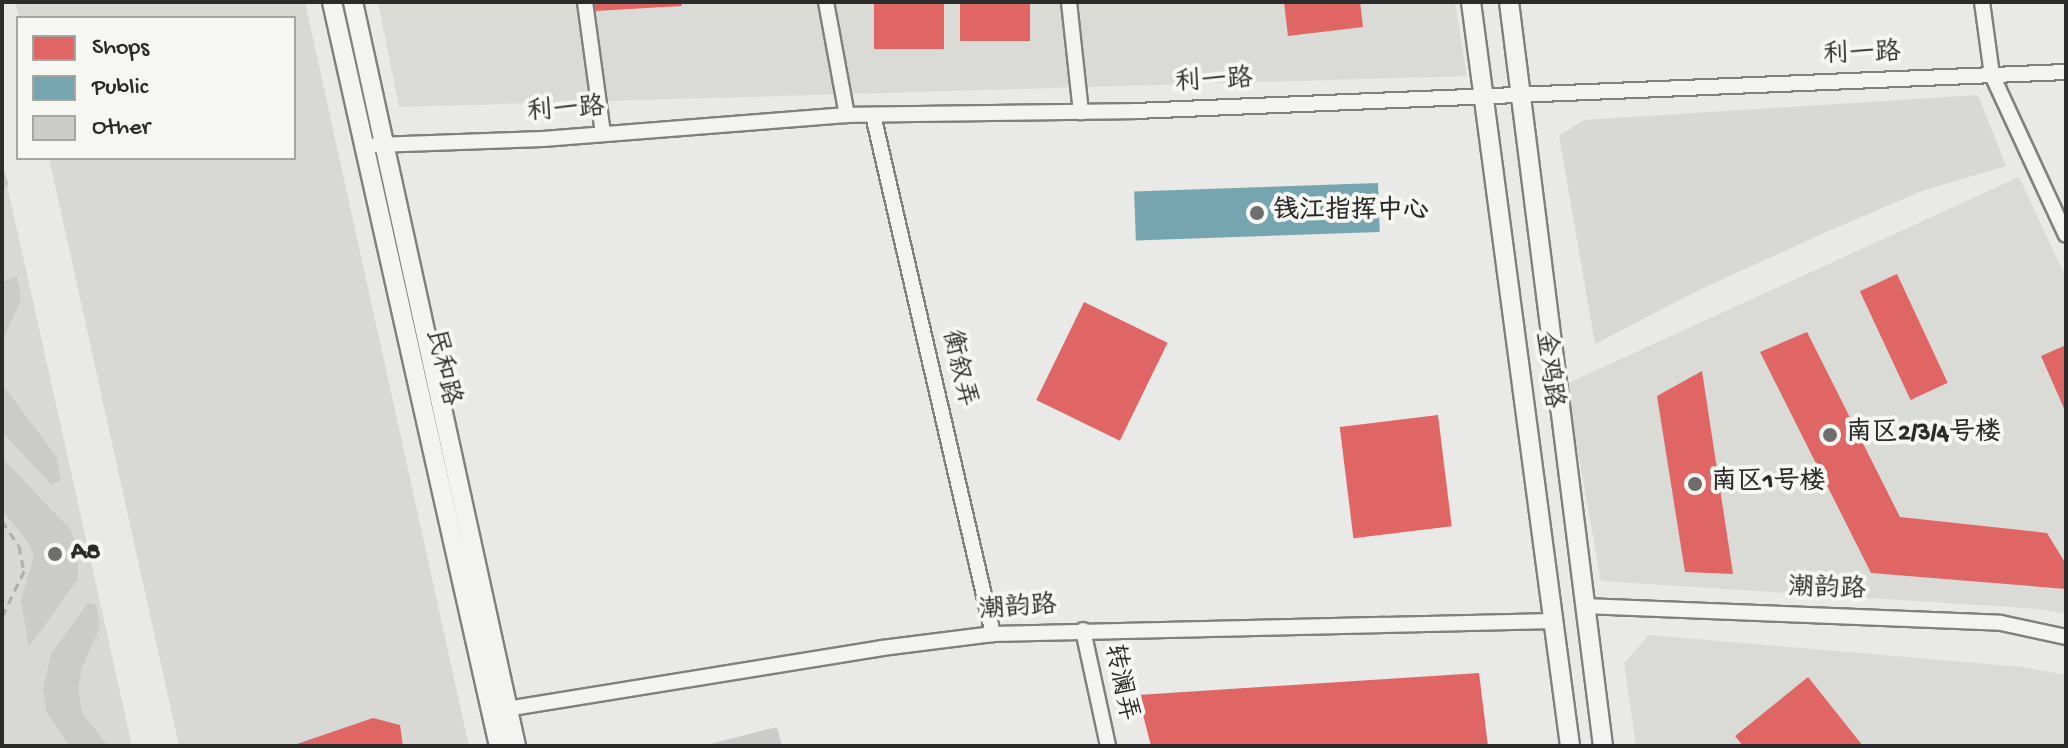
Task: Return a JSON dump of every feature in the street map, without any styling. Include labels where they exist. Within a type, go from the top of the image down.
[{"type":"main road","name":"民和路","points":[[332,2],[374,146],[499,710],[499,746]]},
{"type":"main road","name":"民和路","points":[[353,2],[374,146]]},
{"type":"main road","name":"金鸡路","points":[[1471,2],[1570,746]]},
{"type":"main road","name":"金鸡路","points":[[1509,2],[1603,746]]},
{"type":"main road","name":"民和路","points":[[499,710],[516,746]]},
{"type":"street","points":[[585,2],[603,134]]},
{"type":"street","points":[[826,2],[847,115]]},
{"type":"street","points":[[1069,2],[1081,112]]},
{"type":"street","points":[[1982,2],[1992,75],[2066,235]]},
{"type":"street","name":"利一路","points":[[374,146],[543,139],[847,115],[1081,112],[2066,72]]},
{"type":"street","name":"衡叙弄","points":[[873,115],[993,634]]},
{"type":"street","name":"潮韵路","points":[[1584,606],[2001,623],[2066,637]]},
{"type":"street","name":"潮韵路","points":[[499,710],[821,658],[993,634],[1554,621]]},
{"type":"street","name":"转澜弄","points":[[1083,630],[1108,746]]},
{"type":"path","points":[[2,521],[19,546],[24,571],[2,617]]},
{"type":"shaded area","points":[[15,2],[305,2],[469,746],[179,746],[49,160],[296,160],[296,16],[18,16]]},
{"type":"shaded area","points":[[378,2],[1455,2],[1467,76],[399,107]]},
{"type":"shaded area","points":[[1978,95],[2006,166],[1922,191],[1824,233],[1699,290],[1595,344],[1559,136],[1584,120]]},
{"type":"shaded area","points":[[2,163],[60,422],[132,746],[2,746]]},
{"type":"shaded area","points":[[2019,177],[2066,278],[2066,614],[2040,609],[1601,581],[1566,384]]},
{"type":"shaded area","points":[[1649,635],[2023,667],[2066,675],[2066,746],[1636,746],[1624,663]]},
{"type":"building: Shops","points":[[595,2],[681,2],[682,6],[595,11]]},
{"type":"building: Shops","points":[[874,2],[944,2],[944,49],[874,49]]},
{"type":"building: Shops","points":[[960,2],[1030,2],[1030,41],[960,41]]},
{"type":"building: Shops","points":[[1284,2],[1360,2],[1363,27],[1288,36]]},
{"type":"building: Shops","points":[[1897,274],[1948,383],[1911,400],[1860,291]]},
{"type":"building: Shops","points":[[1084,302],[1168,343],[1120,441],[1036,400]]},
{"type":"building: Shops","name":"南区2/3/4号楼","points":[[1807,332],[1900,517],[2047,533],[2066,564],[2066,589],[1871,573],[1760,352]]},
{"type":"building: Shops","points":[[2066,345],[2066,413],[2041,356]]},
{"type":"building: Shops","name":"南区1号楼","points":[[1702,371],[1733,574],[1685,572],[1657,396]]},
{"type":"building: Shops","points":[[1438,415],[1452,526],[1353,538],[1340,427]]},
{"type":"building: Shops","points":[[1479,673],[1488,746],[1151,746],[1138,695]]},
{"type":"building: Shops","points":[[1808,677],[1863,746],[1743,746],[1735,736]]},
{"type":"building: Shops","points":[[373,718],[400,725],[403,746],[291,746]]},
{"type":"building: Public","name":"钱江指挥中心","points":[[1378,183],[1380,232],[1136,240],[1134,192]]},
{"type":"building: Other","points":[[2,167],[9,184],[2,191]]},
{"type":"building: Other","points":[[17,276],[21,300],[2,341],[2,282]]},
{"type":"building: Other","points":[[2,384],[56,456],[61,480],[52,485],[2,432]]},
{"type":"building: Other","name":"A8","points":[[2,458],[71,530],[78,551],[78,579],[29,647],[21,600],[34,556],[29,543],[2,510]]},
{"type":"building: Other","points":[[88,603],[96,604],[100,627],[82,667],[78,691],[82,713],[108,746],[69,746],[47,713],[43,690],[51,654]]},
{"type":"building: Other","points":[[777,727],[782,746],[706,746],[706,745]]},
{"type":"place","name":"钱江指挥中心","points":[[1257,213]]},
{"type":"place","name":"南区2/3/4号楼","points":[[1830,435]]},
{"type":"place","name":"南区1号楼","points":[[1695,484]]},
{"type":"place","name":"A8","points":[[55,554]]}]
